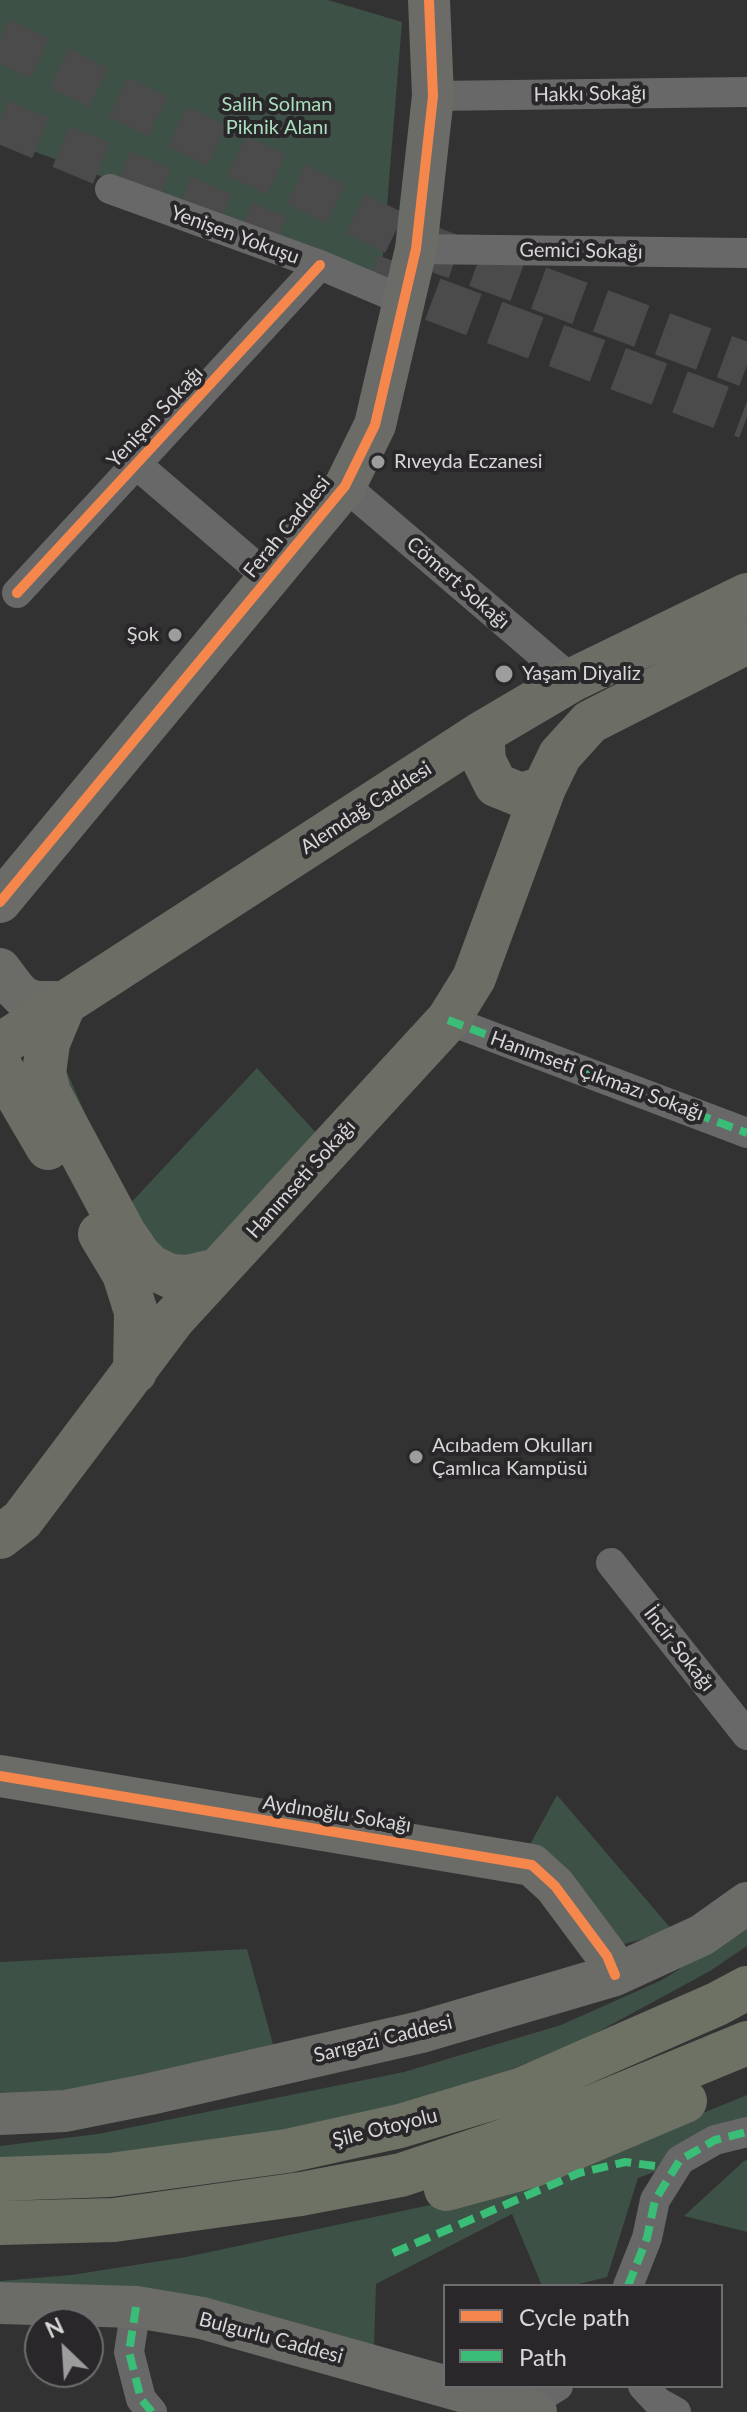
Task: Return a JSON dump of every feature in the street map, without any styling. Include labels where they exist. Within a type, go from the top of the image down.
[{"type":"highway","points":[[523,2089],[747,1965]]},
{"type":"highway","name":"Şile Otoyolu","points":[[0,2179],[110,2175],[287,2151],[400,2126],[523,2089],[747,1988]]},
{"type":"highway","points":[[0,2223],[114,2220],[301,2194],[401,2175],[521,2135],[747,2043]]},
{"type":"highway","points":[[301,2194],[417,2197],[534,2165],[747,2074]]},
{"type":"main road","name":"Alemdağ Caddesi","points":[[0,1045],[482,733],[572,680],[747,595]]},
{"type":"main road","points":[[482,733],[484,761],[496,785],[521,795],[544,788],[560,755],[590,722],[747,642]]},
{"type":"main road","name":"Hanımseti Sokağı","points":[[0,1537],[22,1520],[171,1321],[448,1020],[474,978],[544,788]]},
{"type":"main road","points":[[65,1002],[48,1043],[44,1073],[49,1093],[124,1233],[151,1267],[170,1276],[188,1277],[218,1270]]},
{"type":"main road","points":[[0,1066],[124,1274],[136,1312],[135,1372]]},
{"type":"street","name":"Ferah Caddesi","points":[[0,902],[345,486],[375,425],[416,249],[433,96],[429,0]]},
{"type":"street","name":"Hakkı Sokağı","points":[[433,96],[747,92]]},
{"type":"street","name":"Yenişen Yokuşu","points":[[110,189],[320,265],[405,301]]},
{"type":"street","name":"Gemici Sokağı","points":[[416,249],[747,253]]},
{"type":"street","name":"Yenişen Sokağı","points":[[17,593],[320,265]]},
{"type":"street","points":[[136,464],[269,578]]},
{"type":"street","name":"Cömert Sokağı","points":[[345,486],[572,680]]},
{"type":"street","points":[[0,969],[24,998],[36,1002],[65,1002]]},
{"type":"street","name":"Hanımseti Çıkmazı Sokağı","points":[[448,1020],[747,1133]]},
{"type":"street","name":"İncir Sokağı","points":[[611,1563],[747,1735]]},
{"type":"street","name":"Aydınoğlu Sokağı","points":[[0,1776],[532,1865],[563,1898],[607,1956],[615,1975]]},
{"type":"street","name":"Sarıgazi Caddesi","points":[[0,2114],[65,2111],[421,2032],[615,1975],[702,1935],[747,1903]]},
{"type":"street","points":[[629,2284],[647,2238],[655,2200],[680,2160],[715,2140],[747,2132]]},
{"type":"street","name":"Bulgurlu Caddesi","points":[[0,2303],[136,2307],[202,2318],[443,2386]]},
{"type":"street","points":[[136,2307],[129,2352],[141,2399],[152,2412]]},
{"type":"street","name":"Bulgurlu Caddesi","points":[[450,2388],[525,2409]]},
{"type":"street","points":[[525,2409],[555,2388]]},
{"type":"street","points":[[645,2388],[658,2402],[676,2412]]},
{"type":"green space","name":"Salih Solman Piknik Alanı","points":[[0,0],[328,0],[402,22],[381,279],[0,139]]},
{"type":"green space","points":[[57,1049],[126,1208],[257,1068],[318,1135],[189,1281],[139,1264],[20,1081]]},
{"type":"green space","points":[[557,1795],[673,1931],[605,1949],[527,1850]]},
{"type":"green space","points":[[747,1927],[747,1946],[710,1971],[583,2040],[391,2119],[0,2180],[0,2146],[98,2134],[404,2072],[561,2025],[662,1980]]},
{"type":"green space","points":[[247,1949],[276,2055],[0,2107],[0,1962]]},
{"type":"green space","points":[[747,2095],[747,2138],[638,2178],[607,2277],[579,2284],[541,2284],[512,2214],[376,2284],[374,2348],[0,2286],[0,2281],[71,2275],[186,2257],[482,2194],[624,2145]]},
{"type":"green space","points":[[747,2160],[747,2232],[684,2216],[744,2161]]},
{"type":"tunnel","points":[[0,39],[411,241],[747,365]]},
{"type":"tunnel","points":[[0,121],[278,237]]},
{"type":"tunnel","points":[[371,276],[747,417]]},
{"type":"marked path","points":[[448,1020],[747,1133]]},
{"type":"marked path","points":[[629,2284],[647,2238],[655,2200],[680,2160],[715,2140],[747,2132]]},
{"type":"marked path","points":[[393,2253],[579,2173],[625,2162],[655,2166]]},
{"type":"marked path","points":[[136,2307],[129,2352],[141,2399],[152,2412]]},
{"type":"cycle path","points":[[0,902],[345,486],[375,425],[416,249],[433,96],[429,0]]},
{"type":"cycle path","points":[[17,593],[320,265]]},
{"type":"cycle path","points":[[0,1776],[532,1865],[555,1886],[607,1956],[615,1975]]},
{"type":"place","name":"Rıveyda Eczanesi","points":[[378,462]]},
{"type":"place","name":"Şok","points":[[175,635]]},
{"type":"place","name":"Yaşam Diyaliz","points":[[504,674]]},
{"type":"place","name":"Acıbadem Okulları Çamlıca Kampüsü","points":[[416,1457]]}]
